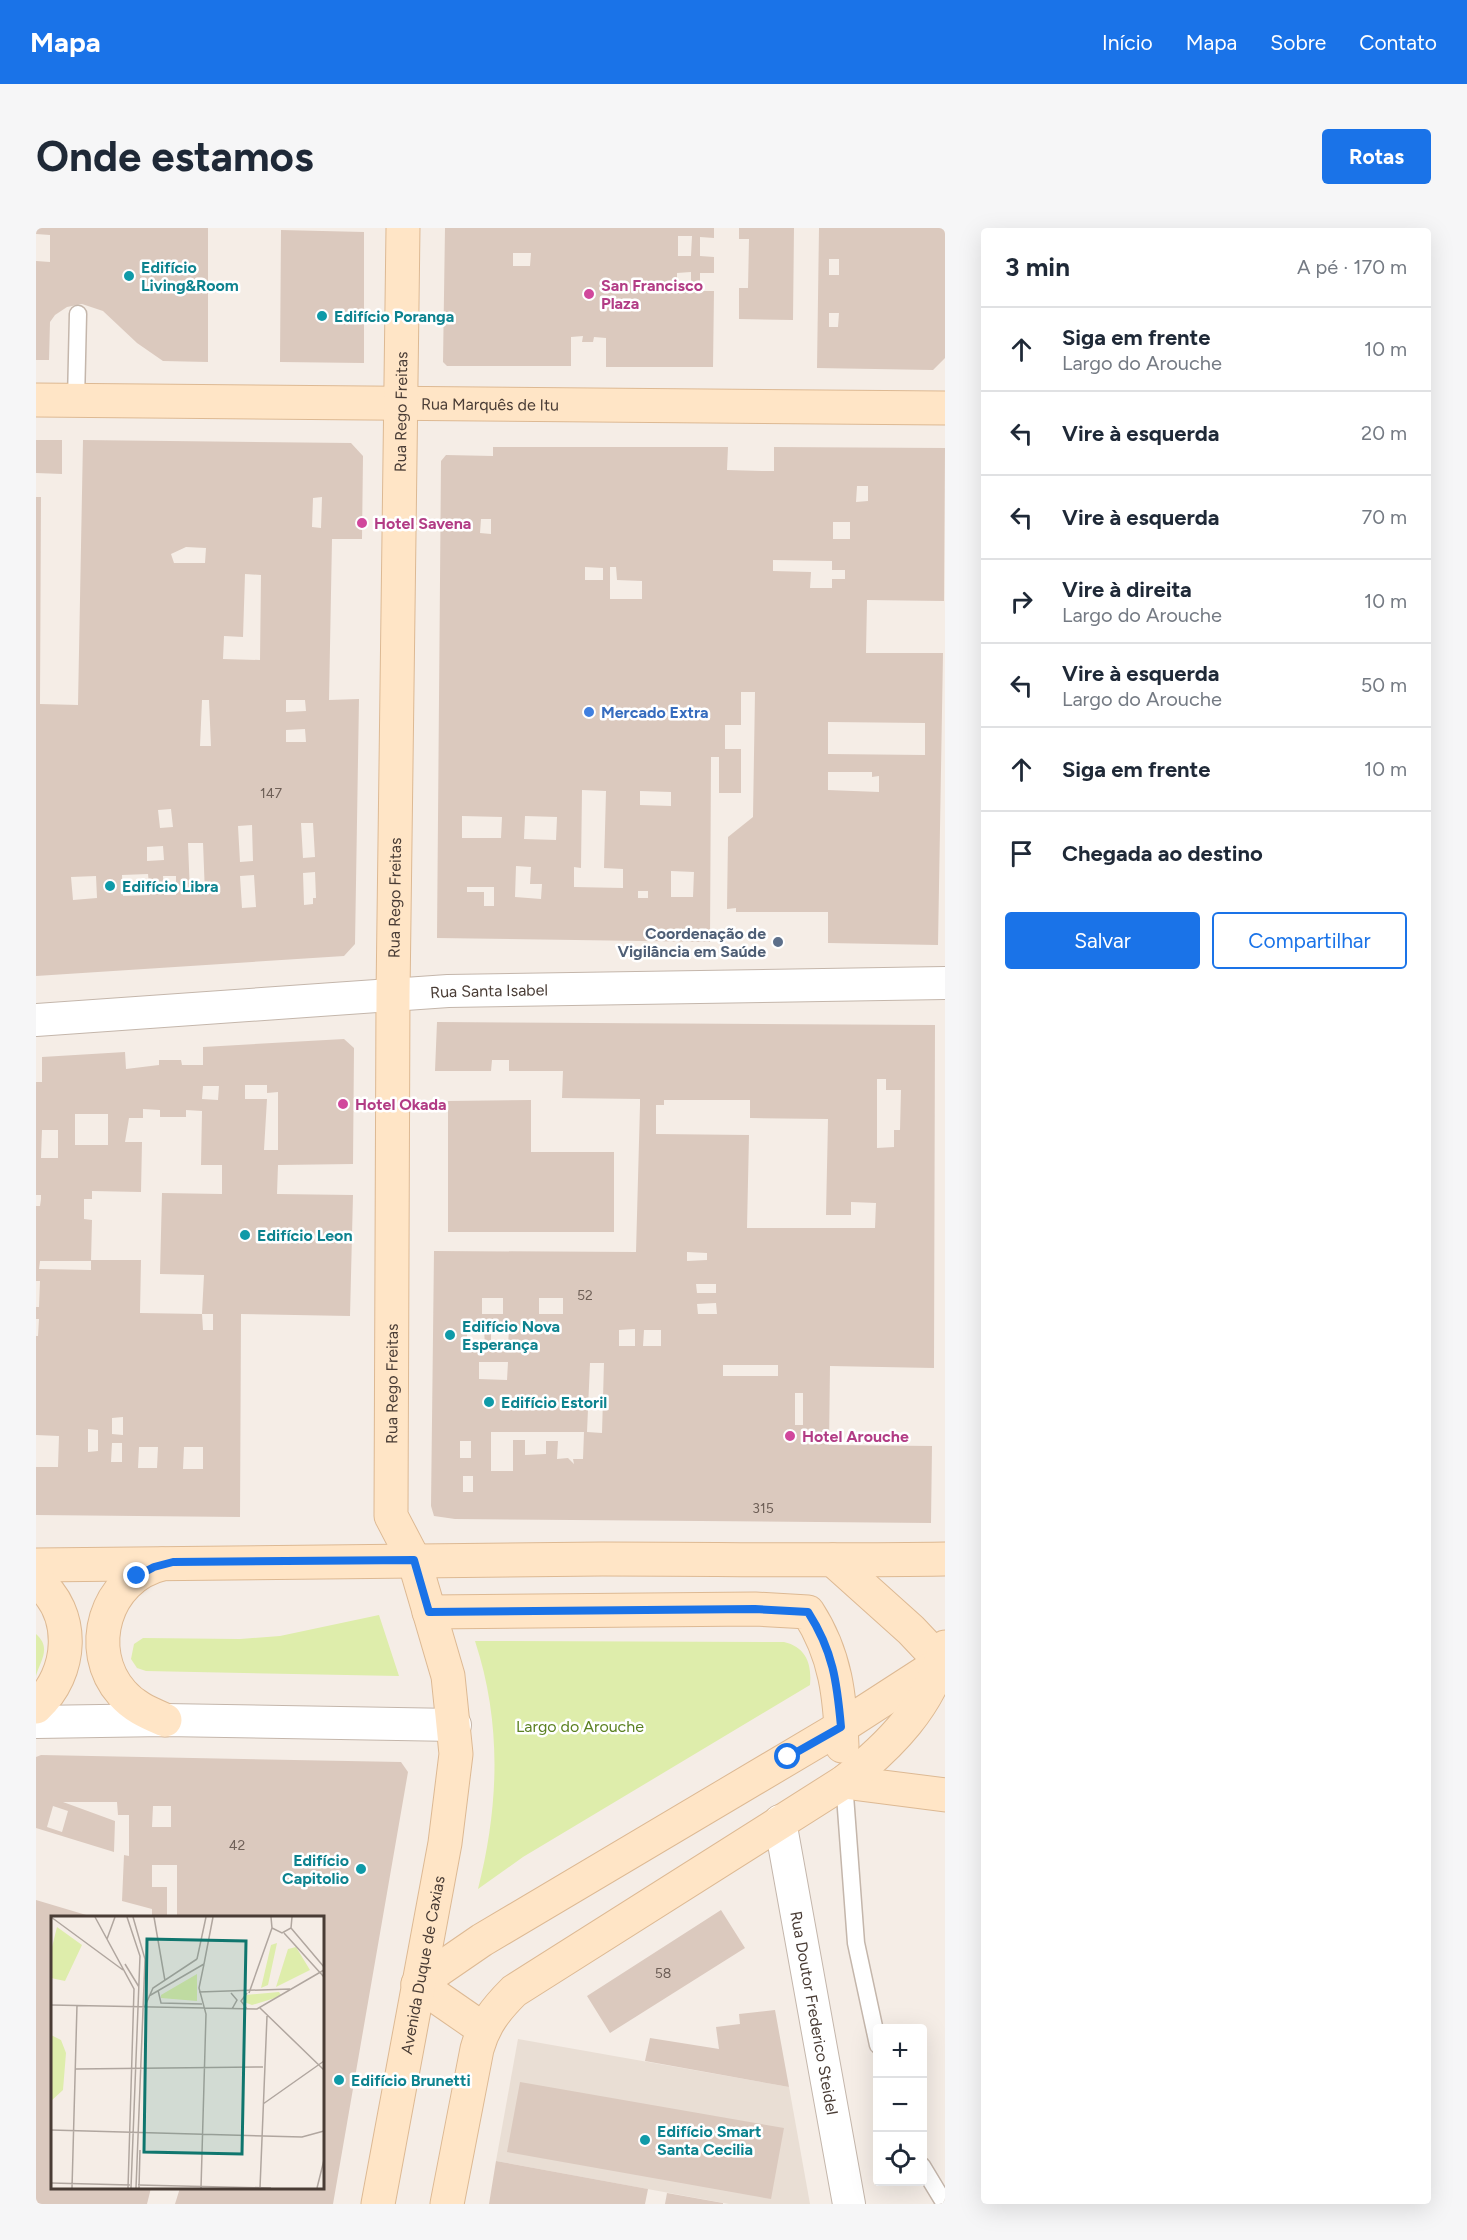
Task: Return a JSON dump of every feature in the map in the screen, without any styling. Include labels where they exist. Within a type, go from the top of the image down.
[{"type":"street","name":"Rua Rego Freitas","points":[[404,228],[393,995],[392,1516],[414,1560]]},
{"type":"street","name":"Rua Marquês de Itu","points":[[36,400],[945,408]]},
{"type":"street","name":"Rua Santa Isabel","points":[[36,1020],[448,991],[945,983]]},
{"type":"street","points":[[36,1565],[414,1560],[467,1562],[600,1559],[945,1560]]},
{"type":"street","points":[[36,1722],[165,1720],[454,1725],[448,1676],[414,1560]]},
{"type":"street","points":[[833,1560],[944,1658]]},
{"type":"street","points":[[165,1720],[139,1707],[117,1688],[105,1662],[103,1632],[111,1605],[129,1582],[154,1567],[173,1562]]},
{"type":"street","points":[[36,1580],[49,1593],[60,1614],[66,1648],[56,1682],[36,1707]]},
{"type":"street","points":[[429,1612],[755,1609],[808,1612],[824,1637],[837,1682],[844,1782]]},
{"type":"street","points":[[483,2030],[418,1983],[492,1934],[841,1727],[944,1658]]},
{"type":"street","points":[[442,2198],[483,2030],[498,2007],[514,1991],[844,1782],[881,1752],[902,1731],[944,1658]]},
{"type":"street","name":"Avenida Duque de Caxias","points":[[378,2204],[445,1844],[456,1754],[454,1725]]},
{"type":"street","points":[[844,1782],[945,1795]]},
{"type":"street","name":"Rua Doutor Frederico Steidel","points":[[780,1821],[849,2204]]},
{"type":"lane","points":[[76,401],[78,314]]},
{"type":"lane","points":[[844,1782],[856,1943],[873,2024]]},
{"type":"lane","points":[[927,2174],[945,2204]]},
{"type":"shaded area","points":[[518,2039],[789,2087],[810,2204],[729,2204],[496,2161]]},
{"type":"green space","points":[[379,1615],[399,1676],[146,1671],[137,1668],[131,1659],[134,1644],[143,1638],[240,1639],[280,1636]]},
{"type":"green space","points":[[36,1634],[43,1644],[44,1655],[36,1676]]},
{"type":"green space","name":"Largo do Arouche","points":[[475,1641],[784,1642],[798,1648],[806,1657],[810,1670],[810,1685],[523,1857],[478,1889],[490,1827],[494,1765],[490,1703]]},
{"type":"building","points":[[36,228],[208,228],[208,362],[163,361],[137,343],[103,311],[82,304],[67,307],[55,315],[50,322],[49,360],[36,360],[36,261],[50,262],[50,235],[36,234]]},
{"type":"building","points":[[445,228],[714,228],[714,238],[700,237],[700,256],[714,257],[714,273],[700,273],[700,291],[714,291],[713,367],[606,367],[606,338],[594,337],[593,342],[582,342],[583,336],[571,337],[571,366],[447,366],[443,362]],"holes":[[[678,236],[692,236],[691,256],[678,256]],[[513,253],[531,253],[530,266],[513,266]],[[691,272],[691,291],[677,292],[677,273]]]},
{"type":"building","points":[[739,228],[794,228],[793,320],[739,319],[739,288],[748,288],[749,239],[739,239]]},
{"type":"building","points":[[819,228],[945,228],[945,358],[933,370],[817,368]],"holes":[[[829,259],[839,259],[839,275],[829,275]],[[829,313],[839,313],[838,327],[829,327]]]},
{"type":"building","points":[[281,230],[364,232],[364,363],[280,362]]},
{"type":"building","points":[[36,440],[62,440],[62,474],[36,473]]},
{"type":"building","points":[[83,440],[351,443],[363,456],[362,539],[332,539],[329,700],[359,699],[355,944],[344,956],[36,976],[36,497],[41,497],[40,704],[78,705]],"holes":[[[322,497],[321,528],[312,527],[313,498]],[[186,547],[206,548],[205,563],[174,563],[171,554]],[[245,574],[261,575],[260,660],[223,659],[224,636],[243,637]],[[202,700],[209,700],[211,746],[200,746]],[[286,700],[305,700],[306,711],[286,712]],[[305,729],[306,742],[286,742],[286,730]],[[171,809],[173,827],[160,828],[158,810]],[[301,823],[313,823],[315,857],[303,858]],[[252,825],[253,861],[240,862],[238,826]],[[188,843],[203,843],[205,894],[190,894]],[[163,846],[164,860],[147,861],[147,847]],[[315,872],[316,898],[313,898],[313,904],[304,905],[303,873]],[[148,874],[150,895],[123,896],[122,875]],[[254,875],[256,907],[242,908],[240,876]],[[96,876],[97,898],[73,900],[71,877]],[[163,876],[176,876],[176,895],[164,895]]]},
{"type":"building","points":[[493,447],[728,447],[727,470],[774,471],[774,447],[945,448],[944,601],[867,600],[866,653],[943,653],[938,945],[828,943],[828,912],[736,912],[736,908],[727,909],[728,837],[753,817],[755,692],[741,692],[741,725],[725,725],[725,749],[741,749],[741,793],[719,793],[719,757],[711,757],[710,942],[437,938],[441,461],[446,455],[493,456]],"holes":[[[857,486],[868,486],[868,501],[856,502]],[[481,519],[491,519],[491,534],[480,533]],[[833,522],[850,522],[850,539],[833,539]],[[773,560],[832,561],[832,570],[845,570],[845,579],[832,579],[832,588],[810,588],[811,572],[773,571]],[[585,567],[603,568],[603,580],[585,580]],[[610,567],[616,567],[617,580],[642,581],[642,599],[610,599]],[[828,722],[925,723],[925,755],[828,754]],[[828,772],[872,772],[872,777],[879,776],[879,792],[828,790]],[[582,790],[606,791],[604,868],[623,869],[623,888],[574,887],[574,867],[581,868]],[[640,791],[671,792],[671,806],[640,805]],[[462,816],[502,817],[501,838],[462,838]],[[525,816],[557,817],[556,840],[524,839]],[[516,866],[531,867],[530,884],[542,884],[541,899],[515,897]],[[671,871],[694,872],[693,897],[671,897]],[[467,887],[494,887],[494,906],[484,906],[484,892],[467,892]],[[638,891],[648,891],[648,898],[638,898]]]},
{"type":"building","points":[[437,1022],[935,1025],[934,1368],[830,1366],[829,1445],[932,1446],[931,1523],[455,1519],[434,1516],[431,1506],[434,1251],[636,1252],[640,1105],[640,1099],[562,1098],[563,1071],[509,1071],[509,1060],[492,1060],[491,1071],[435,1071]],"holes":[[[877,1079],[886,1079],[886,1090],[901,1090],[900,1130],[894,1130],[894,1147],[877,1148]],[[664,1100],[750,1100],[750,1118],[828,1119],[826,1215],[851,1215],[851,1202],[876,1203],[875,1228],[747,1228],[749,1135],[656,1134],[656,1105],[664,1105]],[[687,1252],[707,1253],[707,1260],[687,1261]],[[696,1284],[716,1284],[716,1293],[697,1293]],[[482,1298],[503,1298],[503,1314],[482,1314]],[[539,1298],[563,1298],[563,1314],[539,1314]],[[716,1303],[717,1314],[698,1314],[697,1304]],[[467,1329],[484,1329],[485,1346],[467,1345]],[[491,1329],[509,1329],[508,1346],[491,1346]],[[635,1329],[635,1346],[619,1346],[619,1330]],[[644,1330],[661,1330],[661,1346],[643,1346]],[[479,1362],[508,1362],[507,1380],[479,1379]],[[590,1363],[604,1363],[602,1433],[587,1432]],[[723,1365],[778,1365],[778,1376],[723,1376]],[[795,1393],[803,1393],[803,1425],[795,1425]],[[491,1432],[584,1432],[583,1459],[573,1459],[574,1464],[568,1458],[557,1459],[558,1441],[546,1441],[546,1454],[525,1455],[525,1440],[513,1440],[513,1471],[491,1471]],[[460,1441],[471,1441],[471,1458],[460,1458]],[[463,1476],[473,1476],[473,1492],[463,1492]]]},
{"type":"building","points":[[344,1039],[354,1048],[353,1164],[278,1165],[277,1194],[353,1195],[350,1316],[241,1314],[240,1517],[36,1515],[36,1467],[58,1467],[59,1436],[36,1435],[36,1336],[38,1336],[39,1319],[36,1319],[36,1307],[39,1307],[40,1281],[36,1281],[36,1206],[40,1206],[41,1195],[36,1195],[36,1082],[42,1082],[42,1057],[125,1052],[126,1069],[159,1065],[159,1060],[181,1060],[182,1065],[203,1065],[203,1047]],"holes":[[[245,1085],[267,1085],[267,1093],[278,1092],[278,1150],[264,1150],[267,1099],[245,1099]],[[203,1086],[219,1086],[218,1100],[202,1099]],[[143,1109],[160,1110],[160,1117],[186,1117],[186,1110],[202,1111],[201,1165],[222,1165],[222,1194],[162,1193],[160,1274],[204,1275],[202,1314],[140,1313],[141,1260],[91,1260],[92,1220],[84,1219],[84,1199],[92,1199],[92,1191],[141,1192],[142,1142],[125,1142],[129,1118],[143,1118]],[[75,1114],[108,1114],[108,1145],[75,1145]],[[42,1130],[58,1130],[58,1158],[41,1158]],[[40,1261],[91,1261],[91,1270],[39,1269]],[[202,1314],[213,1314],[213,1330],[203,1330]],[[123,1417],[123,1435],[112,1434],[112,1418]],[[88,1429],[98,1430],[98,1451],[88,1452]],[[112,1443],[122,1443],[122,1462],[111,1462]],[[139,1447],[158,1447],[157,1468],[138,1468]],[[184,1447],[203,1447],[203,1469],[183,1469]]]},
{"type":"building","points":[[531,1100],[531,1152],[614,1152],[614,1232],[448,1232],[448,1101]]},
{"type":"building","points":[[41,1755],[401,1762],[408,1772],[333,2204],[175,2204],[180,2189],[324,2189],[324,1916],[177,1916],[177,1865],[152,1865],[152,1887],[167,1887],[167,1916],[152,1916],[152,1909],[122,1901],[124,1855],[129,1856],[129,1815],[118,1815],[117,1802],[63,1802],[115,1821],[114,1852],[36,1828],[36,1757]],"holes":[[[53,1806],[68,1811],[62,1832],[47,1827]],[[153,1806],[171,1806],[171,1827],[152,1827]]]},
{"type":"building","points":[[36,1900],[90,1916],[51,1916],[51,2189],[151,2189],[147,2204],[36,2204]]},
{"type":"building","points":[[721,1910],[745,1948],[610,2033],[587,1996]]},
{"type":"building","points":[[775,2010],[789,2087],[645,2061],[650,2038],[719,2049],[716,2027],[740,2024],[739,2014]]},
{"type":"building","name":"Edifício Smart Santa Cecilia","points":[[520,2082],[784,2128],[771,2199],[507,2152]]},
{"type":"building","points":[[496,2161],[648,2189],[645,2204],[489,2204]]},
{"type":"building","points":[[667,2193],[723,2203],[723,2204],[665,2204]]},
{"type":"place","name":"Edifício Living&Room","points":[[129,276]]},
{"type":"place","name":"San Francisco Plaza","points":[[589,294]]},
{"type":"place","name":"Edifício Poranga","points":[[322,316]]},
{"type":"place","name":"Hotel Savena","points":[[362,523]]},
{"type":"place","name":"Mercado Extra","points":[[589,712]]},
{"type":"place","name":"Edifício Libra","points":[[110,886]]},
{"type":"place","name":"Coordenação de Vigilância em Saúde","points":[[778,942]]},
{"type":"place","name":"Hotel Okada","points":[[343,1104]]},
{"type":"place","name":"Edifício Leon","points":[[245,1235]]},
{"type":"place","name":"Edifício Nova Esperança","points":[[450,1335]]},
{"type":"place","name":"Edifício Estoril","points":[[489,1402]]},
{"type":"place","name":"Hotel Arouche","points":[[790,1436]]},
{"type":"place","name":"Edifício Capitolio","points":[[361,1869]]},
{"type":"place","name":"Edifício Brunetti","points":[[339,2080]]},
{"type":"place","name":"Edifício Smart Santa Cecilia","points":[[645,2140]]},
{"type":"route","points":[[137,1576],[154,1567],[173,1562],[414,1560],[429,1612],[755,1609],[808,1612],[824,1637],[837,1682],[841,1727],[788,1757]]}]
